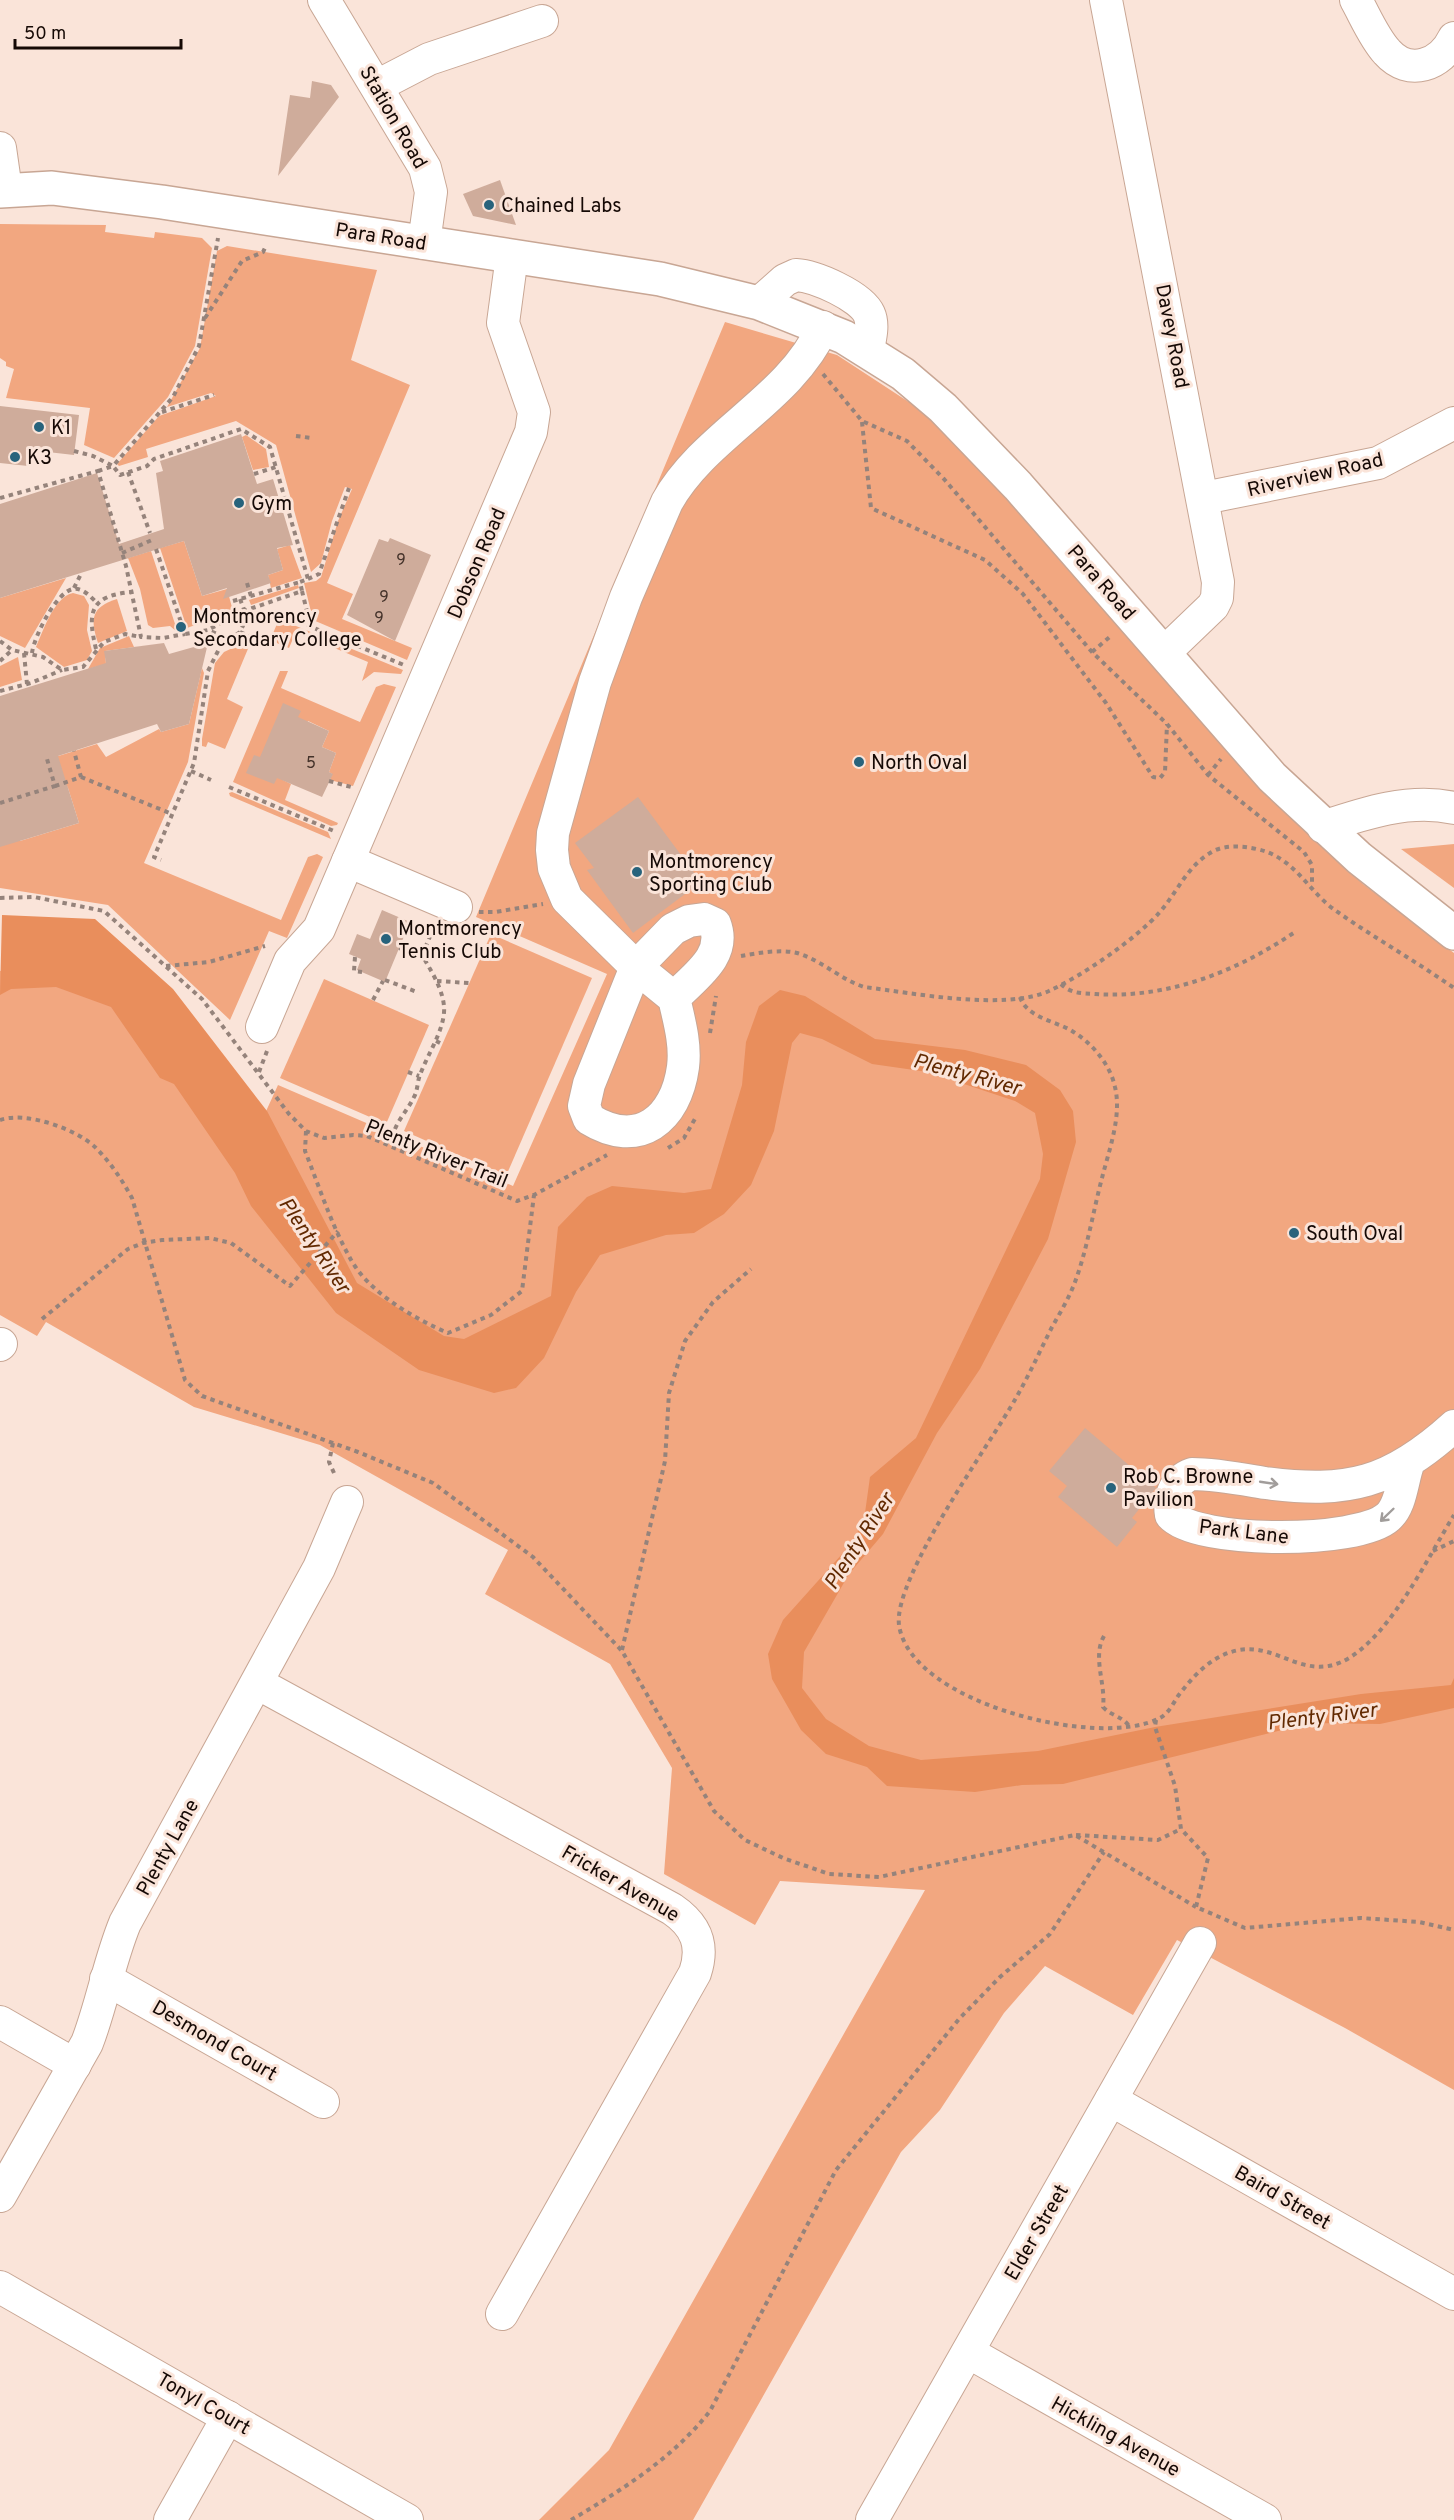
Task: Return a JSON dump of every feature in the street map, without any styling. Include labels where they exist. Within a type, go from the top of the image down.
[{"type":"main road","name":"Para Road","points":[[3,191],[52,188],[152,201],[660,279],[759,303],[823,327],[868,350],[903,374],[943,408],[1018,486],[1272,777],[1323,827],[1454,933]]},
{"type":"street","name":"Station Road","points":[[324,0],[428,174],[430,205],[424,243]]},
{"type":"street","name":"Davey Road","points":[[1106,0],[1204,498],[1218,582],[1217,598],[1207,614],[1164,653]]},
{"type":"street","points":[[1356,0],[1386,51],[1398,62],[1411,66],[1424,66],[1436,61],[1446,52],[1454,38]]},
{"type":"street","points":[[377,86],[429,59],[542,21]]},
{"type":"street","points":[[0,148],[3,191]]},
{"type":"street","name":"Dobson Road","points":[[262,1027],[290,961],[319,929],[533,425],[534,412],[502,323],[512,256]]},
{"type":"street","points":[[759,303],[785,280],[796,275],[833,287],[860,302],[869,314],[872,326],[868,350]]},
{"type":"street","points":[[674,998],[717,953],[719,935],[715,924],[704,919],[673,929],[636,967],[589,1084],[584,1106],[589,1119],[614,1131],[630,1132],[655,1124],[676,1098],[683,1066],[682,1031],[674,998],[636,967],[567,899],[554,868],[553,833],[599,671],[659,518],[679,483],[800,364],[823,327]]},
{"type":"street","name":"Riverview Road","points":[[1204,498],[1378,463],[1454,423]]},
{"type":"street","points":[[1323,827],[1383,809],[1426,805],[1454,808]]},
{"type":"street","points":[[348,861],[450,904]]},
{"type":"street","name":"Park Lane","points":[[1409,1462],[1397,1502],[1388,1518],[1371,1525],[1333,1534],[1297,1538],[1249,1536],[1183,1524],[1171,1515],[1173,1490],[1184,1477],[1192,1474],[1327,1488],[1368,1481],[1409,1462],[1454,1426]]},
{"type":"street","name":"Plenty Lane","points":[[0,2196],[75,2065],[97,2017],[106,1978],[125,1923],[320,1568],[347,1502]]},
{"type":"street","name":"Fricker Avenue","points":[[257,1683],[672,1909],[688,1923],[696,1935],[700,1946],[695,1973],[502,2314]]},
{"type":"street","name":"Elder Street","points":[[872,2520],[1200,1942]]},
{"type":"street","name":"Desmond Court","points":[[106,1978],[324,2102]]},
{"type":"street","points":[[0,2022],[75,2065]]},
{"type":"street","name":"Baird Street","points":[[1111,2100],[1454,2294]]},
{"type":"street","name":"Tonyl Court","points":[[0,2287],[407,2520]]},
{"type":"street","name":"Hickling Avenue","points":[[968,2352],[1230,2511],[1265,2520]]},
{"type":"street","points":[[170,2520],[228,2417]]},
{"type":"path","points":[[0,498],[113,466],[161,412],[172,397],[199,346],[218,238]]},
{"type":"path","points":[[203,320],[234,270],[242,261],[263,252],[266,246]]},
{"type":"path","points":[[839,392],[862,421],[907,441],[944,479],[1092,652],[1167,724],[1208,775],[1304,852],[1312,865],[1312,885]]},
{"type":"path","points":[[161,412],[214,395]]},
{"type":"path","points":[[862,421],[871,508],[985,561],[1023,594],[1106,703],[1153,777],[1160,778],[1165,772],[1167,724]]},
{"type":"path","points":[[74,451],[93,456],[113,466],[120,475],[147,466],[154,459],[241,429],[270,447],[308,579]]},
{"type":"path","points":[[296,436],[312,438]]},
{"type":"path","points":[[254,474],[276,467]]},
{"type":"path","points":[[98,471],[122,553],[141,637]]},
{"type":"path","points":[[128,472],[150,533]]},
{"type":"path","points":[[233,601],[300,582],[319,574],[349,488]]},
{"type":"path","points":[[122,553],[152,540]]},
{"type":"path","points":[[156,549],[185,634]]},
{"type":"path","points":[[32,653],[34,643],[51,610],[62,594],[73,589],[81,578],[82,572]]},
{"type":"path","points":[[300,582],[310,624]]},
{"type":"path","points":[[247,583],[251,596]]},
{"type":"path","points":[[73,589],[86,593],[97,603]]},
{"type":"path","points":[[0,691],[27,684],[62,670],[83,667],[104,642],[125,634],[163,638],[208,630],[243,611],[302,591]]},
{"type":"path","points":[[96,650],[92,635],[92,614],[100,598],[131,592]]},
{"type":"path","points":[[240,599],[247,617]]},
{"type":"path","points":[[247,617],[287,617],[310,624],[405,665]]},
{"type":"path","points":[[221,645],[240,632],[247,617]]},
{"type":"path","points":[[161,860],[153,857],[191,771],[208,671],[221,645],[222,636],[208,630]]},
{"type":"path","points":[[240,632],[268,645]]},
{"type":"path","points":[[0,640],[12,650],[32,653],[62,670]]},
{"type":"path","points":[[0,661],[12,650]]},
{"type":"path","points":[[24,653],[27,684]]},
{"type":"path","points":[[74,751],[81,777]]},
{"type":"path","points":[[47,759],[55,786]]},
{"type":"path","points":[[191,771],[211,780]]},
{"type":"path","points":[[0,803],[81,777],[172,814]]},
{"type":"path","points":[[329,781],[355,788]]},
{"type":"path","points":[[229,787],[336,831]]},
{"type":"path","points":[[737,958],[772,952],[797,953],[849,982],[864,987],[976,999],[1020,997],[1048,991],[1107,956],[1159,913],[1197,863],[1211,852],[1226,847],[1267,852],[1286,863],[1312,885],[1332,907],[1454,988]]},
{"type":"path","points":[[0,898],[34,897],[104,911],[202,999],[289,1114],[306,1131],[305,1151],[350,1259],[363,1276],[402,1308],[448,1333],[491,1315],[522,1292],[534,1195]]},
{"type":"path","points":[[422,955],[450,904],[495,912],[567,899]]},
{"type":"path","points":[[1061,984],[1072,992],[1103,994],[1134,995],[1163,990],[1244,963],[1295,932]]},
{"type":"path","points":[[165,966],[209,962],[265,946]]},
{"type":"path","points":[[395,1129],[420,1088],[419,1077],[436,1041],[444,1006],[437,981],[422,955],[399,948]]},
{"type":"path","points":[[355,957],[354,971],[362,972]]},
{"type":"path","points":[[373,1000],[384,981],[417,992]]},
{"type":"path","points":[[437,981],[469,983]]},
{"type":"path","points":[[708,1045],[717,993]]},
{"type":"path","points":[[1020,997],[1027,1009],[1074,1032],[1102,1058],[1116,1087],[1114,1126],[1075,1282],[1017,1396],[915,1566],[904,1593],[898,1620],[902,1638],[911,1654],[936,1678],[966,1696],[1001,1710],[1074,1726],[1129,1727],[1164,1716],[1200,1670],[1222,1654],[1244,1649],[1269,1653],[1297,1665],[1322,1668],[1345,1661],[1371,1644],[1454,1515]]},
{"type":"path","points":[[436,1041],[442,1044]]},
{"type":"path","points":[[408,1072],[419,1077]]},
{"type":"path","points":[[659,1150],[676,1144],[684,1138],[698,1112]]},
{"type":"path","points":[[0,1120],[33,1118],[65,1129],[95,1147],[120,1177],[132,1198],[143,1243],[185,1380],[202,1396],[333,1443],[433,1483],[533,1557],[622,1651],[714,1811],[745,1840],[783,1858],[829,1874],[879,1877],[1075,1835],[1158,1840],[1181,1829]]},
{"type":"path","name":"Plenty River Trail","points":[[306,1131],[324,1138],[367,1136],[511,1199],[522,1200],[610,1154]]},
{"type":"path","points":[[42,1319],[128,1249],[143,1243],[221,1239],[238,1247],[290,1286],[338,1231]]},
{"type":"path","points":[[622,1651],[665,1461],[669,1393],[685,1341],[713,1302],[751,1269]]},
{"type":"path","points":[[333,1443],[329,1462],[334,1473]]},
{"type":"path","points":[[1431,1552],[1454,1541]]},
{"type":"path","points":[[1104,1636],[1099,1644],[1100,1679],[1105,1690],[1103,1707],[1107,1712],[1123,1718],[1129,1727]]},
{"type":"path","points":[[1156,1720],[1155,1727],[1175,1786],[1181,1829],[1208,1858],[1196,1907]]},
{"type":"path","points":[[1075,1835],[1196,1907],[1245,1928],[1361,1918],[1419,1922],[1454,1930]]},
{"type":"path","points":[[571,2520],[661,2461],[692,2433],[710,2411],[836,2170],[959,2019],[1000,1977],[1050,1934],[1104,1851]]},
{"type":"shaded area","points":[[0,224],[106,225],[105,232],[154,238],[155,232],[202,238],[212,248],[195,346],[168,397],[114,458],[84,445],[90,408],[6,398],[14,369],[6,366],[6,362],[0,358]]},
{"type":"shaded area","points":[[227,246],[377,270],[351,360],[410,385],[327,583],[353,594],[342,619],[412,648],[407,660],[313,620],[304,583],[316,581],[321,577],[338,521],[352,489],[345,487],[332,521],[321,563],[311,572],[276,445],[236,421],[146,449],[148,457],[119,466],[117,464],[159,416],[216,396],[211,393],[167,407],[200,348],[217,251]]},
{"type":"shaded area","points":[[725,322],[837,355],[921,410],[1011,500],[1237,763],[1363,884],[1454,953],[1454,2090],[1345,2028],[1177,1940],[1133,2015],[1045,1966],[1004,2013],[940,2110],[901,2152],[693,2520],[539,2520],[609,2450],[925,1890],[780,1881],[755,1925],[664,1874],[672,1768],[610,1664],[485,1594],[508,1550],[320,1445],[194,1407],[46,1322],[37,1336],[0,1315],[0,971],[88,962],[251,1144],[278,1085],[513,1186],[607,974],[476,917]]},
{"type":"shaded area","points":[[246,435],[266,449],[269,467],[253,470],[242,437]]},
{"type":"shaded area","points":[[184,541],[202,596],[227,589],[233,611],[187,628],[160,548]]},
{"type":"shaded area","points":[[290,545],[302,578],[271,588],[268,575],[283,570],[277,549]]},
{"type":"shaded area","points":[[151,551],[176,631],[170,626],[153,628],[148,625],[140,589],[128,558]]},
{"type":"shaded area","points":[[66,578],[25,648],[0,636],[0,598]]},
{"type":"shaded area","points":[[298,585],[299,588],[251,605],[249,600]]},
{"type":"shaded area","points":[[73,593],[84,596],[89,605],[87,630],[92,651],[87,660],[64,667],[36,647],[55,608],[66,596]]},
{"type":"shaded area","points":[[117,599],[127,631],[98,643],[94,627],[97,610]]},
{"type":"shaded area","points":[[279,619],[403,670],[401,674],[374,672],[362,681],[368,662],[296,632],[289,648],[272,641],[269,643]]},
{"type":"shaded area","points":[[129,636],[134,647],[164,643],[105,651],[106,664],[88,669],[100,648]]},
{"type":"shaded area","points":[[241,644],[250,644],[227,699],[243,707],[225,749],[208,742],[206,747],[202,746],[215,663],[224,652]]},
{"type":"shaded area","points":[[18,657],[22,680],[0,687],[0,666]]},
{"type":"shaded area","points":[[202,668],[204,673],[188,762],[144,863],[281,920],[308,857],[317,854],[323,857],[287,938],[269,931],[230,1020],[108,905],[0,888],[0,811],[10,808],[20,841],[79,823],[68,788],[52,758],[97,744],[106,757],[159,729],[161,732],[189,724]]},
{"type":"shaded area","points":[[280,671],[288,671],[281,688],[360,722],[376,687],[384,684],[396,687],[353,786],[330,780],[332,774],[329,772],[336,753],[322,747],[329,731],[308,721],[283,780],[291,784],[285,800],[338,823],[337,825],[331,826],[233,782]]},
{"type":"shaded area","points":[[232,792],[328,832],[331,839],[230,796],[229,793]]},
{"type":"shaded area","points":[[1454,844],[1454,888],[1401,849]]},
{"type":"shaded area","points":[[491,934],[592,978],[506,1176],[404,1131]]},
{"type":"shaded area","points":[[324,979],[429,1025],[386,1124],[280,1078]]},
{"type":"water","name":"Plenty River","points":[[2,915],[95,919],[173,989],[267,1111],[357,1283],[444,1336],[464,1339],[551,1296],[558,1227],[587,1197],[612,1186],[684,1193],[711,1189],[742,1085],[746,1042],[759,1006],[780,990],[805,996],[875,1039],[965,1050],[1026,1065],[1060,1090],[1073,1111],[1076,1142],[1048,1239],[980,1369],[937,1433],[883,1534],[849,1574],[804,1652],[802,1688],[826,1719],[869,1746],[921,1760],[1038,1751],[1155,1727],[1361,1694],[1451,1685],[1454,1678],[1454,1708],[1380,1724],[1310,1723],[1063,1784],[1022,1785],[975,1792],[887,1786],[867,1767],[826,1754],[801,1730],[772,1679],[768,1654],[783,1620],[851,1544],[864,1520],[870,1477],[916,1438],[1040,1179],[1043,1154],[1035,1113],[1015,1101],[928,1072],[872,1064],[822,1039],[800,1033],[792,1043],[774,1131],[751,1185],[724,1214],[694,1233],[666,1235],[600,1255],[576,1292],[544,1358],[516,1388],[494,1393],[419,1370],[336,1313],[251,1206],[235,1173],[174,1084],[160,1078],[111,1007],[56,987],[11,989],[0,995]]},
{"type":"building","points":[[312,81],[331,85],[339,97],[278,176],[290,95],[310,98]]},
{"type":"building","name":"Chained Labs","points":[[500,180],[516,225],[473,216],[463,194]]},
{"type":"building","name":"K1","points":[[0,406],[79,415],[74,455],[30,450],[28,466],[0,463]]},
{"type":"building","points":[[241,434],[257,484],[273,479],[293,545],[277,548],[283,570],[268,575],[271,583],[223,599],[227,588],[202,596],[184,541],[0,598],[0,504],[97,473],[119,544],[164,529],[156,473],[163,471],[160,461]]},
{"type":"building","points":[[390,538],[431,555],[395,641],[347,615],[379,539],[388,542]]},
{"type":"building","points":[[164,643],[169,654],[208,643],[189,724],[161,732],[157,724],[58,756],[79,823],[0,847],[0,696],[106,663],[104,651]]},
{"type":"building","points":[[283,703],[301,711],[298,717],[329,731],[322,747],[336,753],[329,772],[333,774],[322,797],[277,778],[274,784],[246,773],[254,755],[260,757]]},
{"type":"building","name":"Montmorency Sporting Club","points":[[638,797],[701,882],[633,933],[587,870],[594,868],[575,843]]},
{"type":"building","name":"Montmorency Tennis Club","points":[[382,910],[410,922],[385,982],[357,970],[361,959],[349,954],[357,934],[370,939]]},
{"type":"building","name":"Rob C. Browne Pavilion","points":[[1085,1428],[1156,1488],[1132,1518],[1137,1522],[1117,1547],[1058,1497],[1067,1486],[1049,1471]]},
{"type":"place","name":"Chained Labs","points":[[489,205]]},
{"type":"place","name":"K1","points":[[39,427]]},
{"type":"place","name":"K3","points":[[15,457]]},
{"type":"place","name":"Gym","points":[[239,503]]},
{"type":"place","name":"Montmorency Secondary College","points":[[181,627]]},
{"type":"place","name":"North Oval","points":[[859,762]]},
{"type":"place","name":"Montmorency Sporting Club","points":[[637,872]]},
{"type":"place","name":"Montmorency Tennis Club","points":[[386,939]]},
{"type":"place","name":"South Oval","points":[[1294,1233]]},
{"type":"place","name":"Rob C. Browne Pavilion","points":[[1111,1488]]}]
